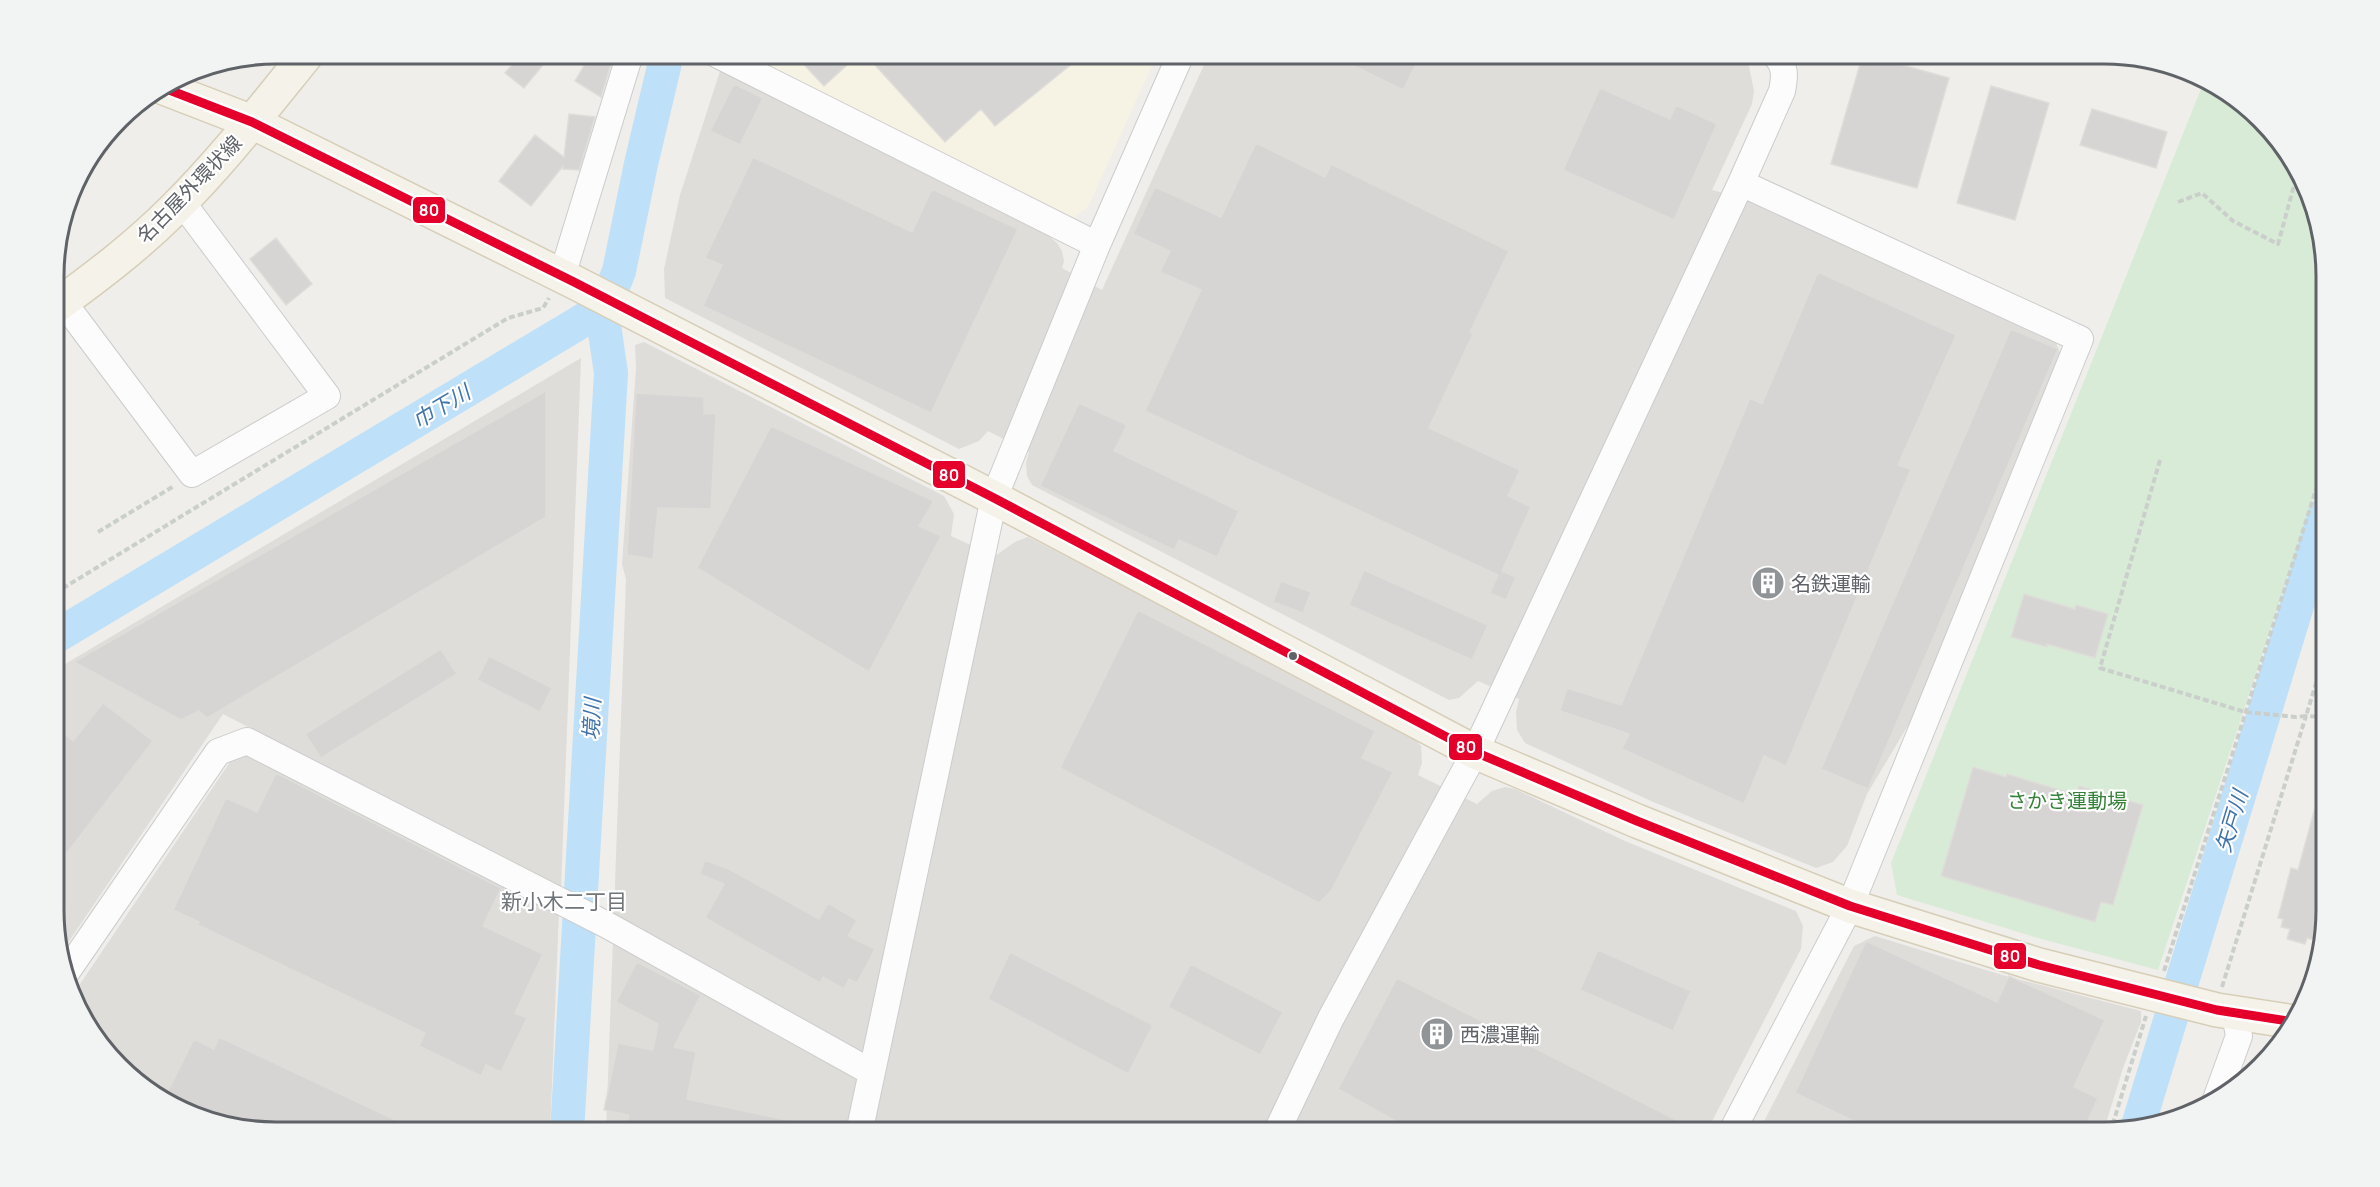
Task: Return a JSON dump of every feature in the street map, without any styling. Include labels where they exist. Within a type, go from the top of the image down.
[{"type":"main road","name":"名古屋外環状線","points":[[65,295],[117,261],[181,201],[252,122],[298,65]]},
{"type":"main road","points":[[173,91],[252,122],[568,279],[993,498],[1475,752],[1638,821],[1850,906],[2039,965],[2157,994],[2225,1004],[2285,1020]]},
{"type":"street","points":[[1281,1122],[1331,1018],[1475,752],[1741,183],[1782,91],[1785,75],[1782,64]]},
{"type":"street","points":[[568,279],[627,65]]},
{"type":"street","points":[[737,65],[1097,245]]},
{"type":"street","points":[[861,1122],[993,498],[1097,245],[1176,65]]},
{"type":"street","points":[[1737,1122],[1850,906],[2080,339],[1741,183]]},
{"type":"street","points":[[65,310],[192,474],[327,396],[181,201]]},
{"type":"street","points":[[72,965],[218,752],[247,741],[562,901],[871,1072]]},
{"type":"street","points":[[2220,1087],[2239,1036],[2225,1004]]},
{"type":"path","points":[[2178,202],[2202,193],[2233,221],[2278,244],[2294,184]]},
{"type":"path","points":[[64,587],[508,318],[543,308],[568,279]]},
{"type":"path","points":[[2160,460],[2100,668],[2245,712],[2316,717]]},
{"type":"path","points":[[98,532],[192,474]]},
{"type":"path","points":[[2113,1122],[2157,994],[2316,489]]},
{"type":"path","points":[[2225,1004],[2316,683]]},
{"type":"shaded area","points":[[1204,64],[1747,64],[1754,91],[1752,104],[1712,190],[1758,202],[2054,334],[2065,362],[1946,662],[1867,794],[1847,846],[1833,862],[1816,868],[1651,801],[1525,743],[1517,730],[1516,712],[1519,699],[1478,681],[1459,698],[1449,700],[1032,485],[1027,476],[1026,463],[1029,452],[988,431],[979,441],[959,449],[665,298],[664,269],[680,195],[721,68],[1049,236],[1062,251],[1064,261],[1062,268],[1102,290]]},
{"type":"shaded area","points":[[756,65],[1152,65],[1088,207],[1071,220]]},
{"type":"shaded area","points":[[644,342],[944,496],[954,514],[951,536],[995,556],[1015,542],[1028,537],[1397,726],[1411,735],[1421,746],[1422,763],[1418,775],[1477,804],[1492,791],[1505,787],[1515,789],[1625,841],[1796,911],[1803,926],[1801,949],[1712,1122],[606,1122],[626,579],[622,564],[636,368],[635,345]]},
{"type":"shaded area","points":[[581,358],[561,889],[223,714],[67,944],[64,911],[64,664]]},
{"type":"shaded area","points":[[243,754],[258,755],[559,911],[550,1122],[248,1121],[208,1111],[183,1101],[147,1079],[126,1061],[108,1040],[93,1017],[79,986],[230,762]]},
{"type":"shaded area","points":[[1875,936],[2002,975],[2141,1011],[2141,1022],[2123,1068],[2106,1122],[1764,1122],[1854,946]]},
{"type":"green space","name":"さかき運動場","points":[[2201,88],[2233,108],[2254,126],[2272,147],[2294,183],[2308,221],[2314,248],[2316,276],[2316,491],[2158,970],[2038,938],[1897,895],[1891,863]]},
{"type":"building","points":[[1351,64],[1416,64],[1403,90]]},
{"type":"building","points":[[1860,64],[1899,64],[1949,78],[1917,188],[1831,164]]},
{"type":"building","points":[[512,65],[543,65],[524,88],[505,73]]},
{"type":"building","points":[[585,65],[611,65],[601,97],[575,81]]},
{"type":"building","points":[[804,65],[847,65],[824,86]]},
{"type":"building","points":[[875,65],[1071,65],[995,126],[981,109],[945,142]]},
{"type":"building","points":[[734,84],[763,98],[740,145],[710,131]]},
{"type":"building","points":[[1991,86],[2049,103],[2015,220],[1957,203]]},
{"type":"building","points":[[1600,88],[1670,119],[1676,105],[1717,124],[1674,220],[1563,170]]},
{"type":"building","points":[[2092,109],[2167,132],[2156,168],[2080,145]]},
{"type":"building","points":[[569,114],[595,117],[579,170],[563,169],[563,166],[531,206],[499,181],[535,135],[564,157]]},
{"type":"building","points":[[1256,143],[1325,177],[1331,164],[1509,251],[1470,332],[1473,334],[1429,428],[1520,470],[1508,496],[1531,507],[1502,571],[1516,577],[1506,600],[1490,593],[1498,575],[1145,411],[1201,290],[1160,272],[1170,251],[1133,234],[1155,187],[1221,217]]},
{"type":"building","points":[[753,157],[912,232],[932,189],[1018,229],[931,413],[703,306],[722,265],[705,258]]},
{"type":"building","points":[[276,238],[312,284],[286,305],[250,259]]},
{"type":"building","name":"名鉄運輸","points":[[1818,272],[1956,335],[1898,465],[1911,469],[1786,766],[1764,756],[1744,804],[1622,749],[1629,734],[1560,711],[1567,688],[1621,705],[1750,398],[1762,404]]},
{"type":"building","points":[[2011,329],[2058,349],[1868,789],[1821,769]]},
{"type":"building","points":[[546,391],[546,517],[207,718],[199,711],[181,720],[74,662]]},
{"type":"building","points":[[636,393],[704,397],[704,414],[716,413],[711,509],[658,508],[653,559],[627,555]]},
{"type":"building","points":[[1079,403],[1127,425],[1114,451],[1239,511],[1217,557],[1179,540],[1174,550],[1040,486]]},
{"type":"building","points":[[771,426],[934,501],[919,526],[941,536],[869,672],[697,568]]},
{"type":"building","points":[[1364,570],[1488,625],[1472,660],[1349,605]]},
{"type":"building","points":[[1281,581],[1311,592],[1303,613],[1273,602]]},
{"type":"building","points":[[2024,594],[2075,609],[2076,605],[2108,614],[2095,658],[2047,644],[2047,647],[2011,637]]},
{"type":"building","points":[[1138,610],[1375,731],[1362,758],[1393,772],[1331,891],[1319,903],[1060,768]]},
{"type":"building","points":[[441,649],[457,674],[321,758],[305,734]]},
{"type":"building","points":[[489,656],[552,688],[540,712],[477,680]]},
{"type":"building","points":[[103,703],[153,741],[67,853],[64,851],[64,734],[73,741]]},
{"type":"building","points":[[1973,767],[2006,777],[2007,774],[2076,795],[2079,786],[2143,805],[2113,905],[2101,902],[2095,922],[1941,876]]},
{"type":"building","points":[[276,773],[501,888],[483,926],[543,954],[515,1013],[527,1018],[501,1072],[486,1065],[481,1076],[419,1046],[425,1033],[198,925],[199,922],[173,910],[226,798],[257,812]]},
{"type":"building","points":[[2316,804],[2314,939],[2307,938],[2305,944],[2287,939],[2290,929],[2281,927],[2283,919],[2278,918],[2291,868],[2298,870]]},
{"type":"building","points":[[705,860],[731,870],[819,919],[828,903],[857,920],[848,936],[875,949],[857,983],[849,979],[844,989],[823,977],[820,983],[705,918],[724,884],[700,874]]},
{"type":"building","points":[[1866,941],[1997,1002],[2009,976],[2105,1020],[2074,1087],[2098,1098],[2087,1122],[1854,1122],[1795,1093]]},
{"type":"building","points":[[1598,950],[1691,991],[1673,1031],[1580,990]]},
{"type":"building","points":[[1010,952],[1153,1025],[1128,1074],[988,999]]},
{"type":"building","points":[[637,962],[701,995],[674,1047],[696,1052],[687,1099],[796,1122],[627,1122],[629,1115],[604,1110],[618,1043],[653,1050],[658,1024],[616,1002]]},
{"type":"building","points":[[1191,964],[1283,1012],[1260,1055],[1168,1007]]},
{"type":"building","name":"西濃運輸","points":[[1397,978],[1680,1122],[1397,1122],[1338,1089]]},
{"type":"building","points":[[219,1037],[400,1122],[248,1121],[208,1111],[167,1092],[194,1039],[214,1049]]},
{"type":"waterway","name":"巾下川","points":[[64,631],[587,318],[601,305],[612,289],[619,271],[664,65]]},
{"type":"waterway","name":"境川","points":[[568,1122],[611,373],[601,305]]},
{"type":"waterway","name":"矢戸川","points":[[2140,1119],[2316,543]]},
{"type":"transit line","name":"80","points":[[173,91],[252,122],[574,282],[994,498],[1475,752],[1637,821],[1850,906],[2039,965],[2217,1010],[2285,1021]]},
{"type":"place","name":"名鉄運輸","points":[[1768,583]]},
{"type":"place","name":"西濃運輸","points":[[1437,1034]]},
{"type":"district","name":"新小木二丁目","points":[[564,901]]}]
